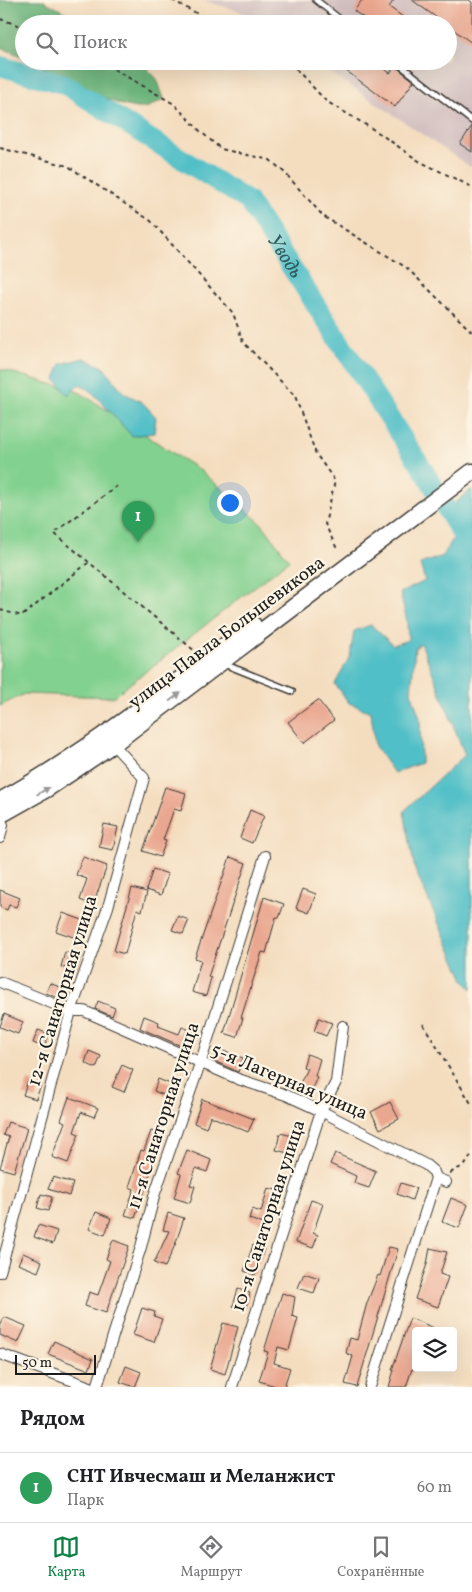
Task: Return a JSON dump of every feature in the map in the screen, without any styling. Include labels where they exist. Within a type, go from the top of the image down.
[{"type":"main road","points":[[405,518],[472,461]]},
{"type":"main road","name":"улица Павла Большевикова","points":[[0,815],[48,788],[109,739],[213,661],[405,518],[472,472]]},
{"type":"main road","name":"улица Павла Большевикова","points":[[0,801],[109,739]]},
{"type":"street","name":"12-я Санаторная улица","points":[[0,1272],[71,1011],[108,908],[144,778],[109,739]]},
{"type":"street","points":[[0,819],[3,825],[0,838]]},
{"type":"street","name":"11-я Санаторная улица","points":[[97,1387],[141,1248],[155,1193],[200,1063],[265,856]]},
{"type":"street","name":"5-я Лагерная улица","points":[[0,982],[71,1011],[84,1012],[200,1063],[321,1111],[426,1165],[441,1180]]},
{"type":"street","name":"10-я Санаторная улица","points":[[232,1387],[321,1111],[336,1082],[343,1026]]},
{"type":"street","points":[[370,1387],[441,1180]]},
{"type":"street","points":[[0,1354],[90,1387]]},
{"type":"lane","points":[[316,0],[335,15]]},
{"type":"lane","points":[[407,70],[472,121]]},
{"type":"lane","points":[[213,661],[292,691]]},
{"type":"path","points":[[172,0],[200,15]]},
{"type":"path","points":[[0,19],[15,25]]},
{"type":"path","points":[[115,70],[174,104],[200,131],[221,149],[270,160],[285,173],[323,216],[407,268],[472,332]]},
{"type":"path","points":[[297,70],[326,101],[376,131],[418,161],[472,187]]},
{"type":"path","points":[[0,148],[68,166],[151,221],[233,313],[243,342],[295,396],[316,454],[334,481],[325,524],[338,551]]},
{"type":"path","points":[[117,486],[54,533],[213,661]]},
{"type":"path","points":[[0,610],[22,616],[89,562]]},
{"type":"path","points":[[423,1024],[472,1105]]},
{"type":"path","points":[[441,1180],[451,1171],[465,1165],[472,1154]]},
{"type":"shaded area","points":[[201,0],[472,0],[472,168],[327,70],[457,70],[457,15],[245,15],[239,11]]},
{"type":"green space","points":[[0,0],[42,0],[70,15],[15,15],[15,53],[0,47]]},
{"type":"green space","points":[[49,70],[148,70],[157,79],[164,99],[143,108],[131,107],[87,90]]},
{"type":"green space","points":[[0,369],[79,392],[201,471],[262,524],[289,560],[113,697],[24,694],[0,706]]},
{"type":"water","points":[[84,358],[103,367],[124,393],[142,402],[156,417],[154,433],[132,436],[93,393],[80,384],[68,395],[55,379],[61,364]]},
{"type":"water","points":[[472,489],[472,989],[465,982],[415,870],[404,811],[465,755],[421,643],[415,648],[411,692],[420,718],[421,763],[394,773],[375,746],[371,712],[349,703],[335,684],[350,656],[354,631],[371,625],[393,645],[408,640],[407,621],[400,593],[425,581],[420,564],[443,556],[454,537],[443,513]]},
{"type":"building","points":[[362,0],[394,0],[389,7],[400,15],[360,15],[354,11]]},
{"type":"building","points":[[412,0],[469,0],[472,2],[472,43],[457,32],[457,15],[433,15]]},
{"type":"building","points":[[345,70],[386,70],[390,73],[392,70],[400,70],[414,81],[395,107]]},
{"type":"building","points":[[472,126],[472,152],[460,144]]},
{"type":"building","points":[[318,700],[334,720],[304,743],[288,722]]},
{"type":"building","points":[[165,787],[186,793],[181,811],[174,809],[163,840],[166,841],[160,857],[143,851]]},
{"type":"building","points":[[250,810],[264,816],[252,843],[240,838]]},
{"type":"building","points":[[104,824],[118,827],[113,850],[99,847]]},
{"type":"building","points":[[83,857],[107,866],[93,905],[80,900],[87,879],[76,875]]},
{"type":"building","points":[[230,857],[246,863],[208,977],[211,978],[206,996],[192,992],[201,960],[195,958]]},
{"type":"building","points":[[153,869],[168,874],[161,895],[146,890]]},
{"type":"building","points":[[132,888],[147,892],[142,911],[137,909],[125,954],[114,951]]},
{"type":"building","points":[[303,889],[316,894],[309,913],[296,908]]},
{"type":"building","points":[[0,890],[20,898],[16,907],[9,905],[7,910],[0,907]]},
{"type":"building","points":[[264,897],[284,904],[279,918],[276,917],[266,953],[262,952],[241,1018],[243,1018],[237,1037],[224,1033]]},
{"type":"building","points":[[63,913],[88,922],[82,940],[56,931]]},
{"type":"building","points":[[178,916],[189,920],[183,934],[172,930]]},
{"type":"building","points":[[65,952],[81,956],[76,971],[61,967]]},
{"type":"building","points":[[50,983],[69,991],[65,1001],[46,993]]},
{"type":"building","points":[[98,1001],[115,1008],[112,1016],[95,1009]]},
{"type":"building","points":[[4,1014],[23,1022],[18,1034],[0,1027]]},
{"type":"building","points":[[144,1016],[159,1022],[158,1026],[179,1034],[182,1027],[195,1032],[188,1049],[140,1028]]},
{"type":"building","points":[[319,1018],[332,1023],[326,1036],[314,1031]]},
{"type":"building","points":[[38,1030],[49,1034],[44,1047],[33,1043]]},
{"type":"building","points":[[217,1049],[243,1058],[238,1072],[214,1061]]},
{"type":"building","points":[[89,1051],[101,1056],[96,1068],[85,1063]]},
{"type":"building","points":[[307,1054],[320,1059],[315,1076],[317,1077],[311,1091],[299,1086],[307,1068],[303,1067]]},
{"type":"building","points":[[122,1065],[133,1070],[124,1092],[112,1087]]},
{"type":"building","points":[[158,1079],[178,1087],[173,1099],[154,1091]]},
{"type":"building","points":[[28,1081],[41,1085],[36,1099],[23,1095]]},
{"type":"building","points":[[69,1097],[98,1108],[94,1117],[81,1112],[74,1132],[79,1134],[68,1163],[52,1157],[65,1122],[61,1120]]},
{"type":"building","points":[[202,1099],[254,1119],[248,1132],[210,1116],[206,1128],[194,1123]]},
{"type":"building","points":[[390,1102],[399,1119],[380,1129],[371,1112]]},
{"type":"building","points":[[8,1122],[27,1128],[14,1172],[0,1168],[9,1137],[3,1135]]},
{"type":"building","points":[[151,1131],[163,1135],[135,1218],[125,1215],[134,1189],[129,1187],[141,1150],[144,1151]]},
{"type":"building","points":[[280,1133],[297,1137],[292,1154],[276,1150]]},
{"type":"building","points":[[187,1150],[211,1160],[207,1172],[196,1168],[190,1185],[195,1186],[190,1203],[174,1198],[181,1174],[178,1173]]},
{"type":"building","points":[[335,1153],[376,1171],[369,1188],[354,1183],[356,1176],[330,1164]]},
{"type":"building","points":[[53,1177],[73,1183],[69,1196],[48,1189]]},
{"type":"building","points":[[401,1183],[416,1188],[412,1200],[397,1194]]},
{"type":"building","points":[[268,1188],[281,1191],[270,1226],[249,1219],[252,1209],[261,1212]]},
{"type":"building","points":[[41,1194],[52,1197],[48,1211],[37,1208]]},
{"type":"building","points":[[451,1198],[468,1205],[459,1228],[442,1222]]},
{"type":"building","points":[[311,1200],[323,1204],[313,1233],[318,1235],[313,1248],[296,1242]]},
{"type":"building","points":[[96,1212],[111,1218],[105,1235],[89,1229]]},
{"type":"building","points":[[168,1213],[184,1218],[165,1267],[154,1263],[169,1231],[163,1230]]},
{"type":"building","points":[[38,1225],[57,1231],[53,1244],[34,1237]]},
{"type":"building","points":[[113,1240],[129,1246],[106,1313],[85,1306],[89,1292],[98,1295],[110,1261],[106,1259]]},
{"type":"building","points":[[253,1245],[264,1249],[255,1275],[244,1271]]},
{"type":"building","points":[[389,1247],[398,1249],[357,1387],[345,1384],[353,1356],[346,1353],[350,1338],[357,1340],[367,1303],[378,1275],[380,1276]]},
{"type":"building","points":[[430,1248],[447,1252],[440,1274],[448,1277],[438,1307],[415,1299],[427,1264]]},
{"type":"building","points":[[23,1253],[42,1261],[38,1272],[18,1264]]},
{"type":"building","points":[[304,1273],[319,1278],[314,1293],[298,1288]]},
{"type":"building","points":[[238,1289],[250,1293],[245,1309],[233,1306]]},
{"type":"building","points":[[282,1293],[295,1297],[292,1316],[298,1318],[289,1350],[278,1347],[274,1363],[290,1368],[284,1387],[279,1387],[259,1381],[268,1352],[264,1351]]},
{"type":"building","points":[[142,1308],[155,1312],[154,1316],[162,1319],[154,1342],[133,1335]]},
{"type":"building","points":[[4,1317],[26,1326],[18,1343],[0,1335],[0,1327]]},
{"type":"building","points":[[410,1318],[431,1327],[412,1327],[412,1369],[406,1387],[389,1387],[394,1370],[392,1370]]},
{"type":"building","points":[[223,1323],[238,1327],[225,1374],[210,1369]]},
{"type":"building","points":[[54,1341],[93,1359],[89,1370],[48,1354]]},
{"type":"building","points":[[126,1366],[141,1372],[135,1387],[120,1382]]},
{"type":"waterway","name":"Уводь","points":[[0,66],[64,84],[248,201],[426,474],[472,552]]},
{"type":"place","name":"СНТ Ивчесмаш и Меланжист","points":[[138,542]]}]
